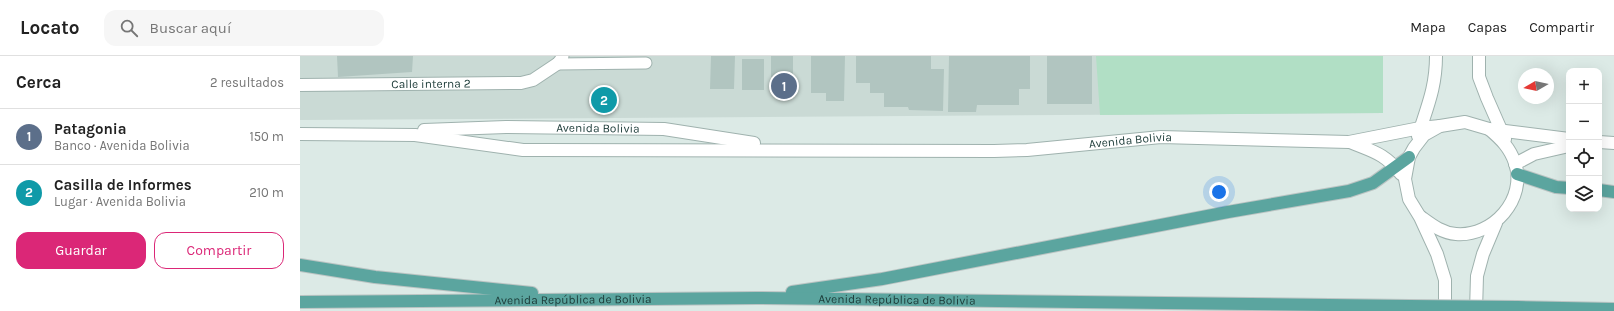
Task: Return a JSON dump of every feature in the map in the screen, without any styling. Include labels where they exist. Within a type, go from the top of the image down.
[{"type":"main road","points":[[756,298],[882,279],[1220,214],[1349,191],[1373,184],[1396,168],[1412,152]]},
{"type":"main road","points":[[1516,169],[1556,187],[1566,188]]},
{"type":"main road","points":[[1602,190],[1614,192]]},
{"type":"main road","points":[[300,265],[375,277],[589,299]]},
{"type":"main road","name":"Avenida República de Bolivia","points":[[300,302],[756,298],[1614,309]]},
{"type":"street","points":[[1436,56],[1434,80],[1429,106],[1412,152],[1405,179],[1409,199],[1420,217],[1437,254],[1445,280],[1445,311]]},
{"type":"street","points":[[1476,311],[1477,276],[1483,254],[1496,223],[1508,209],[1516,192],[1516,169],[1479,77],[1479,56]]},
{"type":"street","name":"Calle interna 2","points":[[300,85],[521,83],[533,80],[560,60]]},
{"type":"street","points":[[1412,152],[1424,136],[1440,126],[1465,122],[1502,131],[1566,139]]},
{"type":"street","name":"Avenida Bolivia","points":[[300,134],[415,135],[531,150],[1000,151],[1161,137],[1349,142],[1420,128],[1440,126]]},
{"type":"street","name":"Avenida Bolivia","points":[[374,135],[451,128],[506,127],[664,129],[738,141],[821,150]]},
{"type":"street","points":[[1490,129],[1508,147]]},
{"type":"street","points":[[1349,142],[1376,151],[1396,168],[1405,179]]},
{"type":"street","points":[[1602,142],[1614,143]]},
{"type":"street","points":[[1516,169],[1534,154],[1566,147]]},
{"type":"street","points":[[1420,217],[1437,229],[1456,234],[1477,232],[1496,223]]},
{"type":"lane","points":[[560,60],[646,63]]},
{"type":"shaded area","points":[[300,56],[1383,56],[1383,113],[300,120]]},
{"type":"green space","points":[[1096,56],[1383,56],[1383,113],[1100,115]]},
{"type":"building","points":[[337,56],[413,56],[412,72],[338,77]]},
{"type":"building","points":[[711,56],[735,56],[734,89],[710,89]]},
{"type":"building","points":[[771,56],[793,56],[793,77],[771,77]]},
{"type":"building","points":[[811,56],[845,56],[844,101],[826,101],[826,93],[811,93]]},
{"type":"building","points":[[856,56],[931,56],[931,69],[944,69],[943,111],[909,110],[908,107],[884,107],[884,93],[870,93],[870,83],[856,83]]},
{"type":"building","points":[[949,56],[1030,56],[1030,89],[1019,89],[1019,105],[977,105],[976,112],[948,112]]},
{"type":"building","points":[[1047,56],[1092,56],[1092,104],[1047,104]]},
{"type":"building","points":[[742,59],[764,59],[764,90],[742,90]]},
{"type":"building","points":[[796,80],[796,92],[771,92],[771,81]]},
{"type":"building","points":[[595,90],[612,90],[613,109],[595,110]]},
{"type":"place","name":"Patagonia","points":[[784,86]]},
{"type":"place","name":"Casilla de Informes","points":[[604,100]]}]
